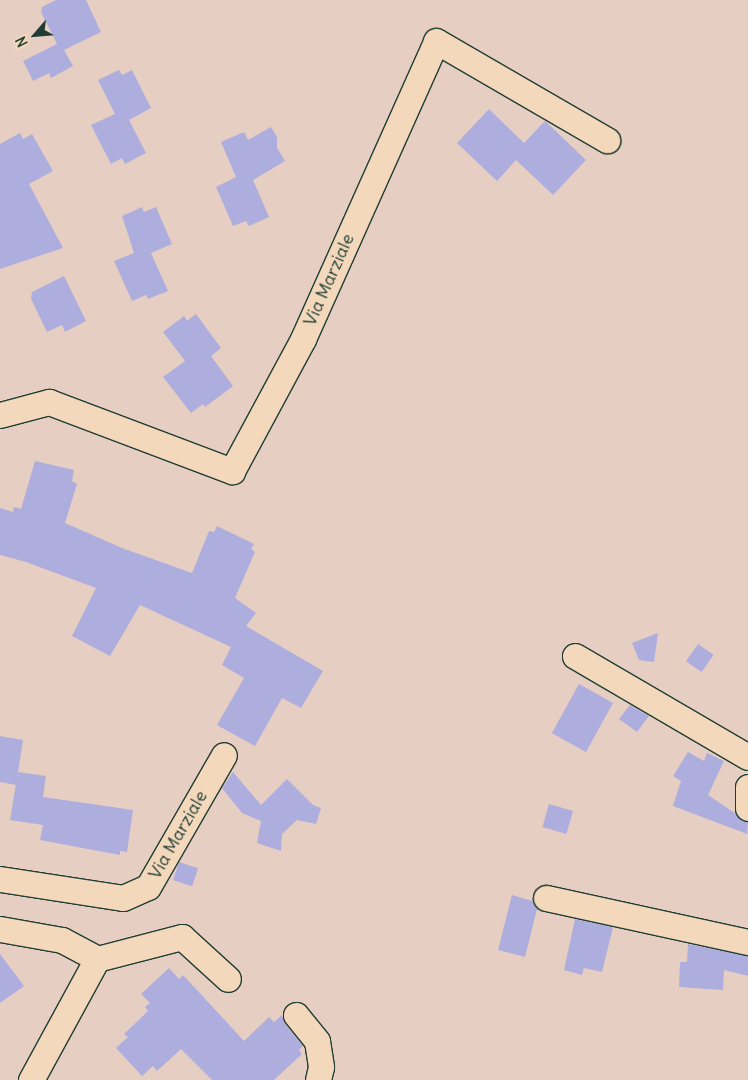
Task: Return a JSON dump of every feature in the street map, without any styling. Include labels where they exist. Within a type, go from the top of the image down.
[{"type":"street","name":"Via Marziale","points":[[0,415],[49,402],[232,471],[303,339],[436,41],[607,140]]},
{"type":"street","points":[[575,656],[748,757]]},
{"type":"street","name":"Via Marziale","points":[[0,879],[122,898],[148,887],[224,756]]},
{"type":"street","points":[[748,787],[748,808]]},
{"type":"street","points":[[546,898],[748,942]]},
{"type":"street","points":[[0,929],[62,940],[97,959],[182,937],[228,979]]},
{"type":"street","points":[[31,1080],[97,959]]},
{"type":"street","points":[[296,1015],[317,1042],[321,1067],[318,1080]]},
{"type":"building","points":[[56,0],[86,0],[101,32],[64,50],[73,66],[51,78],[49,73],[33,81],[23,61],[57,44],[41,12],[42,7]]},
{"type":"building","points":[[119,70],[122,75],[132,70],[151,108],[129,120],[146,153],[125,164],[122,158],[111,164],[91,125],[115,114],[98,80]]},
{"type":"building","points":[[489,109],[524,143],[545,121],[586,160],[553,195],[516,160],[497,181],[457,143]]},
{"type":"building","points":[[271,127],[277,137],[277,148],[285,161],[253,180],[269,217],[249,226],[246,221],[233,226],[216,187],[236,177],[221,142],[244,132],[248,140]]},
{"type":"building","points":[[20,133],[23,139],[32,134],[53,171],[29,184],[63,248],[0,269],[0,144]]},
{"type":"building","points":[[142,207],[144,212],[156,207],[172,244],[151,253],[168,291],[148,299],[146,295],[132,301],[114,261],[134,253],[122,216]]},
{"type":"building","points":[[64,276],[86,321],[65,332],[62,325],[47,332],[31,299],[32,292]]},
{"type":"building","points":[[196,314],[221,348],[211,356],[233,386],[205,407],[203,404],[191,413],[163,377],[185,361],[163,332],[184,316],[187,321]]},
{"type":"building","points":[[35,461],[74,470],[72,481],[77,484],[65,523],[122,548],[192,573],[209,531],[214,532],[217,526],[254,544],[251,549],[255,552],[235,598],[256,613],[246,626],[323,671],[301,708],[282,698],[255,746],[217,725],[244,678],[222,665],[231,647],[140,605],[110,656],[72,636],[96,588],[26,562],[0,555],[0,508],[13,512],[14,507],[21,509]]},
{"type":"building","points":[[658,633],[654,662],[639,660],[632,643]]},
{"type":"building","points":[[698,644],[714,655],[702,672],[686,661]]},
{"type":"building","points":[[579,684],[613,703],[586,752],[552,733]]},
{"type":"building","points":[[630,705],[649,716],[637,732],[619,719]]},
{"type":"building","points":[[0,736],[23,740],[16,785],[0,782]]},
{"type":"building","points":[[688,752],[704,761],[707,753],[724,761],[708,795],[748,822],[747,834],[673,806],[681,781],[673,776]]},
{"type":"building","points":[[18,772],[46,776],[43,797],[133,810],[127,852],[120,851],[120,855],[40,840],[43,825],[10,820]]},
{"type":"building","points":[[233,772],[261,805],[287,779],[313,805],[321,808],[316,824],[297,820],[282,834],[281,851],[257,843],[261,821],[242,813],[222,788]]},
{"type":"building","points":[[549,804],[573,811],[566,834],[542,827]]},
{"type":"building","points":[[179,862],[198,868],[192,886],[173,880]]},
{"type":"building","points":[[512,895],[532,901],[537,909],[525,957],[498,950]]},
{"type":"building","points":[[575,919],[613,927],[602,972],[584,968],[582,975],[564,970]]},
{"type":"building","points":[[688,944],[748,956],[748,976],[724,970],[723,990],[679,987],[680,962],[687,962]]},
{"type":"building","points":[[0,954],[24,986],[0,1003]]},
{"type":"building","points":[[169,968],[179,979],[183,975],[244,1041],[269,1017],[274,1022],[282,1015],[285,1024],[303,1046],[299,1050],[302,1054],[274,1080],[212,1080],[181,1049],[157,1071],[153,1066],[142,1076],[116,1048],[128,1037],[124,1034],[148,1011],[145,1007],[150,1003],[141,994]]}]
